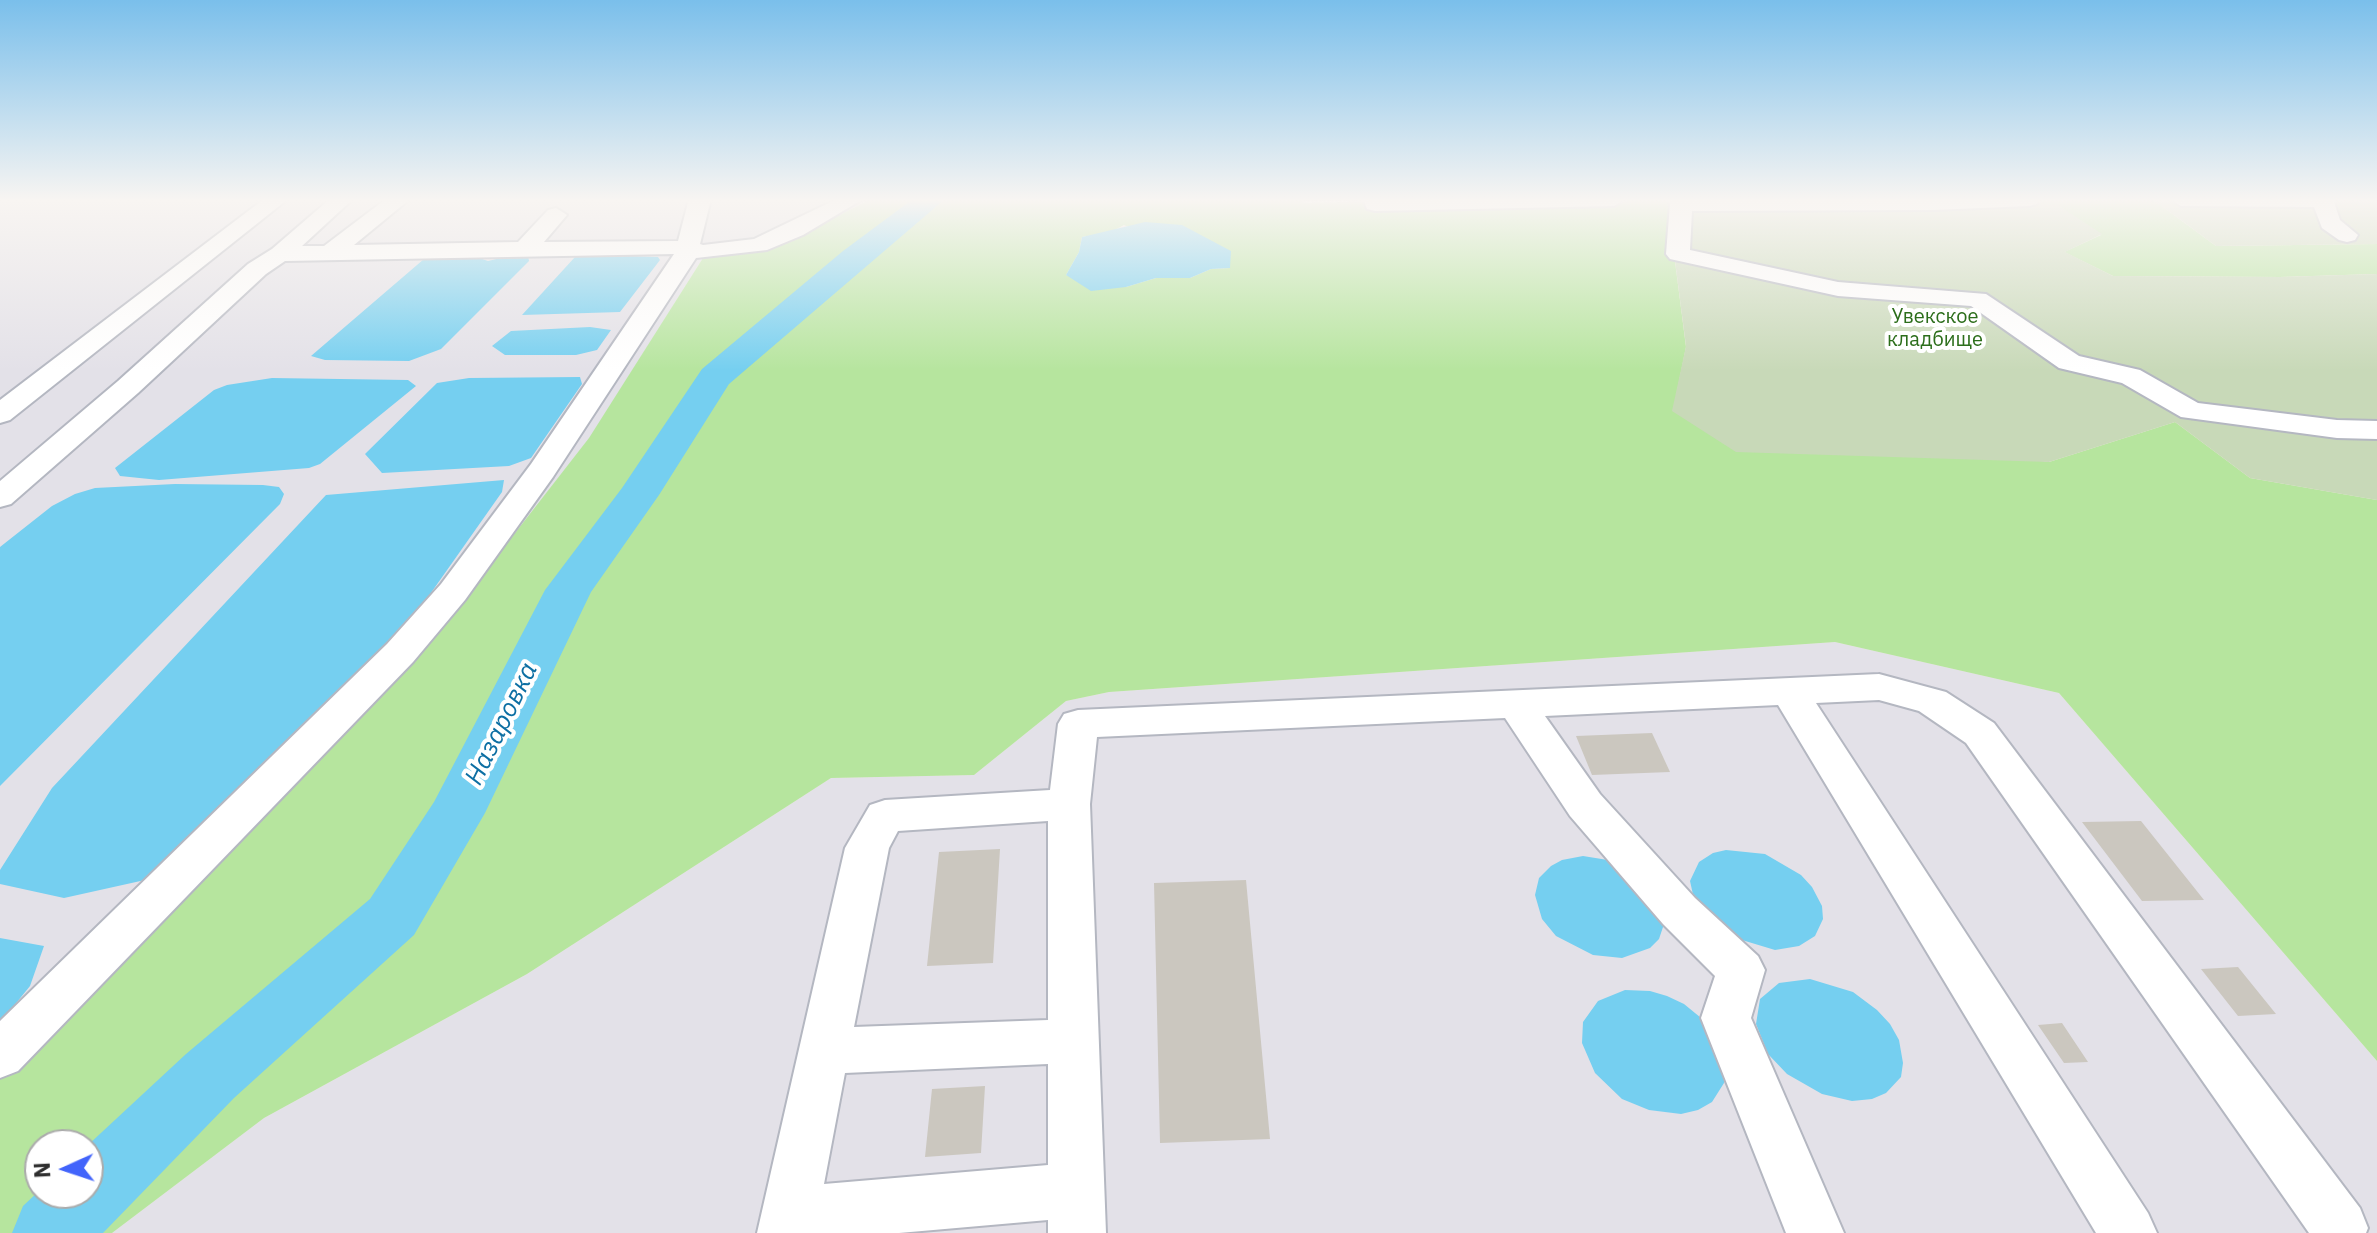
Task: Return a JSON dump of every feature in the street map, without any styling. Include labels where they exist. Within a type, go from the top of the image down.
[{"type":"lane","points":[[0,414],[203,257]]},
{"type":"lane","points":[[0,497],[257,269],[276,257]]},
{"type":"lane","points":[[0,1055],[400,653],[453,592],[542,470],[685,257]]},
{"type":"lane","points":[[1690,257],[1838,289],[1977,299],[2069,362],[2093,370],[2130,376],[2191,411],[2337,429],[2377,430]]},
{"type":"lane","points":[[1069,804],[885,816],[867,848],[788,1224],[1077,1211],[1069,804],[1078,724],[1879,687],[1932,701],[1980,733],[2340,1228]]},
{"type":"lane","points":[[1790,693],[2128,1233]]},
{"type":"lane","points":[[1517,705],[1585,805],[1679,911],[1741,970],[1726,1018],[1815,1233]]},
{"type":"lane","points":[[826,1051],[1074,1041]]},
{"type":"shaded area","points":[[0,257],[711,257],[703,258],[590,438],[420,655],[0,1077]]},
{"type":"shaded area","points":[[1835,642],[2059,693],[2377,1061],[2377,1233],[112,1233],[264,1118],[527,974],[831,778],[974,775],[1066,701],[1109,692]]},
{"type":"green space","points":[[711,257],[1076,257],[1066,275],[1126,287],[1156,278],[1190,278],[1211,269],[1229,268],[1201,257],[1674,257],[1686,347],[1673,411],[2049,462],[2175,422],[2250,478],[2377,500],[2377,1061],[2059,693],[1835,642],[1109,692],[1066,701],[974,775],[831,778],[527,974],[264,1118],[112,1233],[0,1233],[0,1077],[420,655],[589,438],[703,258]]},
{"type":"green space","name":"Увекское кладбище","points":[[1674,257],[2074,257],[2113,276],[2377,274],[2377,500],[2250,478],[2175,422],[2049,462],[1736,452],[1672,411],[1686,346]]},
{"type":"green space","points":[[2073,257],[2377,257],[2377,274],[2113,276]]},
{"type":"water","points":[[476,257],[488,261],[528,257],[529,261],[441,349],[409,361],[325,360],[311,356],[424,259]]},
{"type":"water","points":[[575,257],[658,257],[660,260],[620,312],[522,315]]},
{"type":"water","points":[[1076,257],[1231,257],[1230,268],[1211,269],[1190,278],[1156,278],[1126,287],[1091,291],[1066,275]]},
{"type":"water","points":[[590,327],[611,330],[597,350],[576,355],[505,355],[492,346],[511,331]]},
{"type":"water","points":[[580,377],[582,384],[531,458],[509,466],[382,473],[365,454],[437,383],[469,378]]},
{"type":"water","points":[[272,378],[408,380],[416,386],[320,464],[309,468],[159,480],[120,476],[115,468],[214,390]]},
{"type":"water","points":[[504,480],[502,492],[402,634],[154,878],[64,898],[0,884],[0,870],[52,788],[326,495]]},
{"type":"water","points":[[175,484],[263,485],[279,487],[284,494],[280,504],[0,786],[0,547],[52,506],[75,494],[95,488]]},
{"type":"water","points":[[1726,850],[1765,854],[1801,875],[1822,906],[1823,919],[1815,936],[1799,946],[1775,950],[1732,937],[1694,899],[1690,881],[1699,862],[1713,853]]},
{"type":"water","points":[[1583,856],[1614,861],[1665,921],[1659,939],[1650,948],[1622,958],[1593,955],[1556,936],[1542,919],[1535,895],[1539,878],[1562,860]]},
{"type":"water","points":[[0,938],[44,946],[30,986],[0,1023]]},
{"type":"water","points":[[1810,979],[1853,992],[1890,1024],[1899,1040],[1903,1063],[1901,1077],[1886,1093],[1872,1099],[1852,1101],[1822,1094],[1787,1074],[1768,1054],[1756,1024],[1760,999],[1779,983]]},
{"type":"water","points":[[1625,990],[1650,991],[1667,996],[1684,1004],[1706,1022],[1727,1069],[1724,1083],[1712,1102],[1698,1110],[1681,1114],[1649,1110],[1622,1099],[1595,1073],[1582,1043],[1583,1022],[1598,1001]]},
{"type":"building","points":[[1652,733],[1670,772],[1592,775],[1576,736]]},
{"type":"building","points":[[2141,821],[2204,900],[2142,901],[2082,822]]},
{"type":"building","points":[[1000,849],[993,963],[927,966],[939,852]]},
{"type":"building","points":[[1246,880],[1270,1139],[1160,1143],[1154,883]]},
{"type":"building","points":[[2238,967],[2276,1014],[2238,1016],[2201,969]]},
{"type":"building","points":[[2062,1023],[2088,1062],[2064,1063],[2038,1025]]},
{"type":"building","points":[[985,1086],[981,1153],[925,1157],[932,1089]]},
{"type":"waterway","name":"Назаровка","points":[[50,1233],[210,1076],[392,917],[457,813],[568,590],[638,495],[715,377],[856,257]]}]
